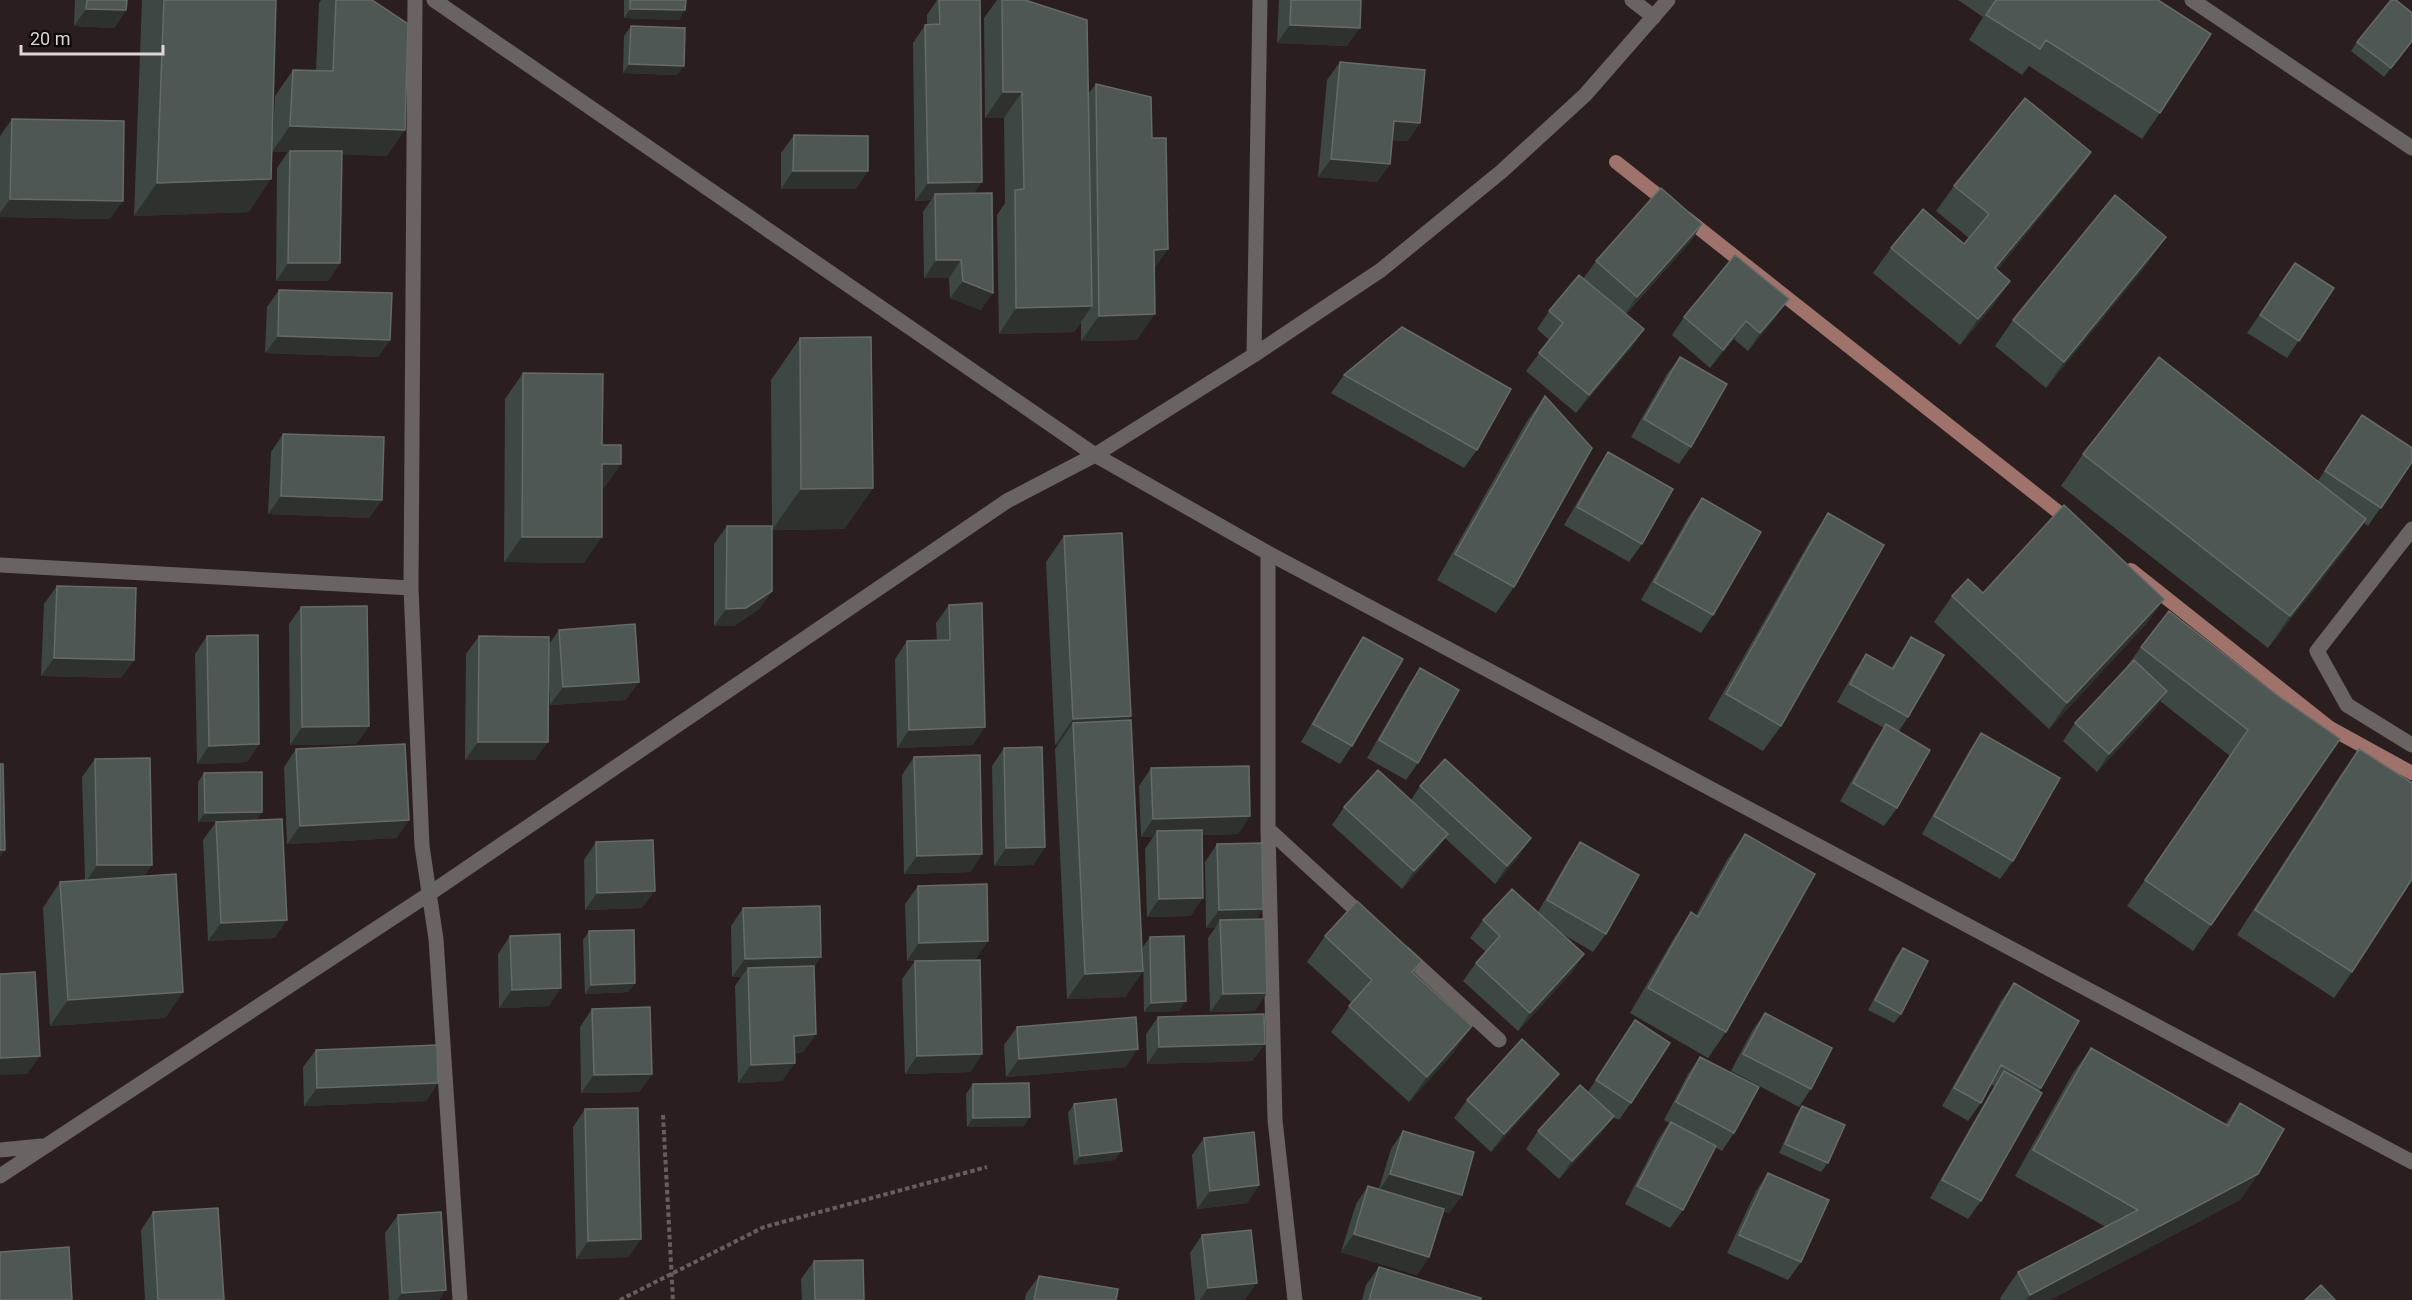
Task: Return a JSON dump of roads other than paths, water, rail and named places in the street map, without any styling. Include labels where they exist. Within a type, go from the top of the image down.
[{"type":"street","points":[[415,0],[411,588],[422,846],[436,939],[460,1300]]},
{"type":"street","points":[[434,0],[1095,455],[1268,553],[2412,1162]]},
{"type":"street","points":[[1254,355],[1260,0]]},
{"type":"street","points":[[1632,0],[1654,17]]},
{"type":"street","points":[[0,1176],[429,894],[1007,501],[1095,455],[1254,355],[1381,270],[1502,171],[1585,95],[1668,0]]},
{"type":"street","points":[[2192,0],[2412,148]]},
{"type":"street","points":[[2412,529],[2317,651],[2347,705],[2412,745]]},
{"type":"street","points":[[1268,553],[1268,829],[1275,1120],[1295,1300]]},
{"type":"street","points":[[0,565],[411,588]]},
{"type":"street","points":[[1268,829],[1379,930]]},
{"type":"street","points":[[1396,946],[1499,1040]]},
{"type":"street","points":[[0,1149],[44,1146]]},
{"type":"waterway","points":[[1616,162],[1669,204]]},
{"type":"waterway","points":[[1686,218],[2071,522]]},
{"type":"waterway","points":[[2131,570],[2330,728],[2412,773]]}]
